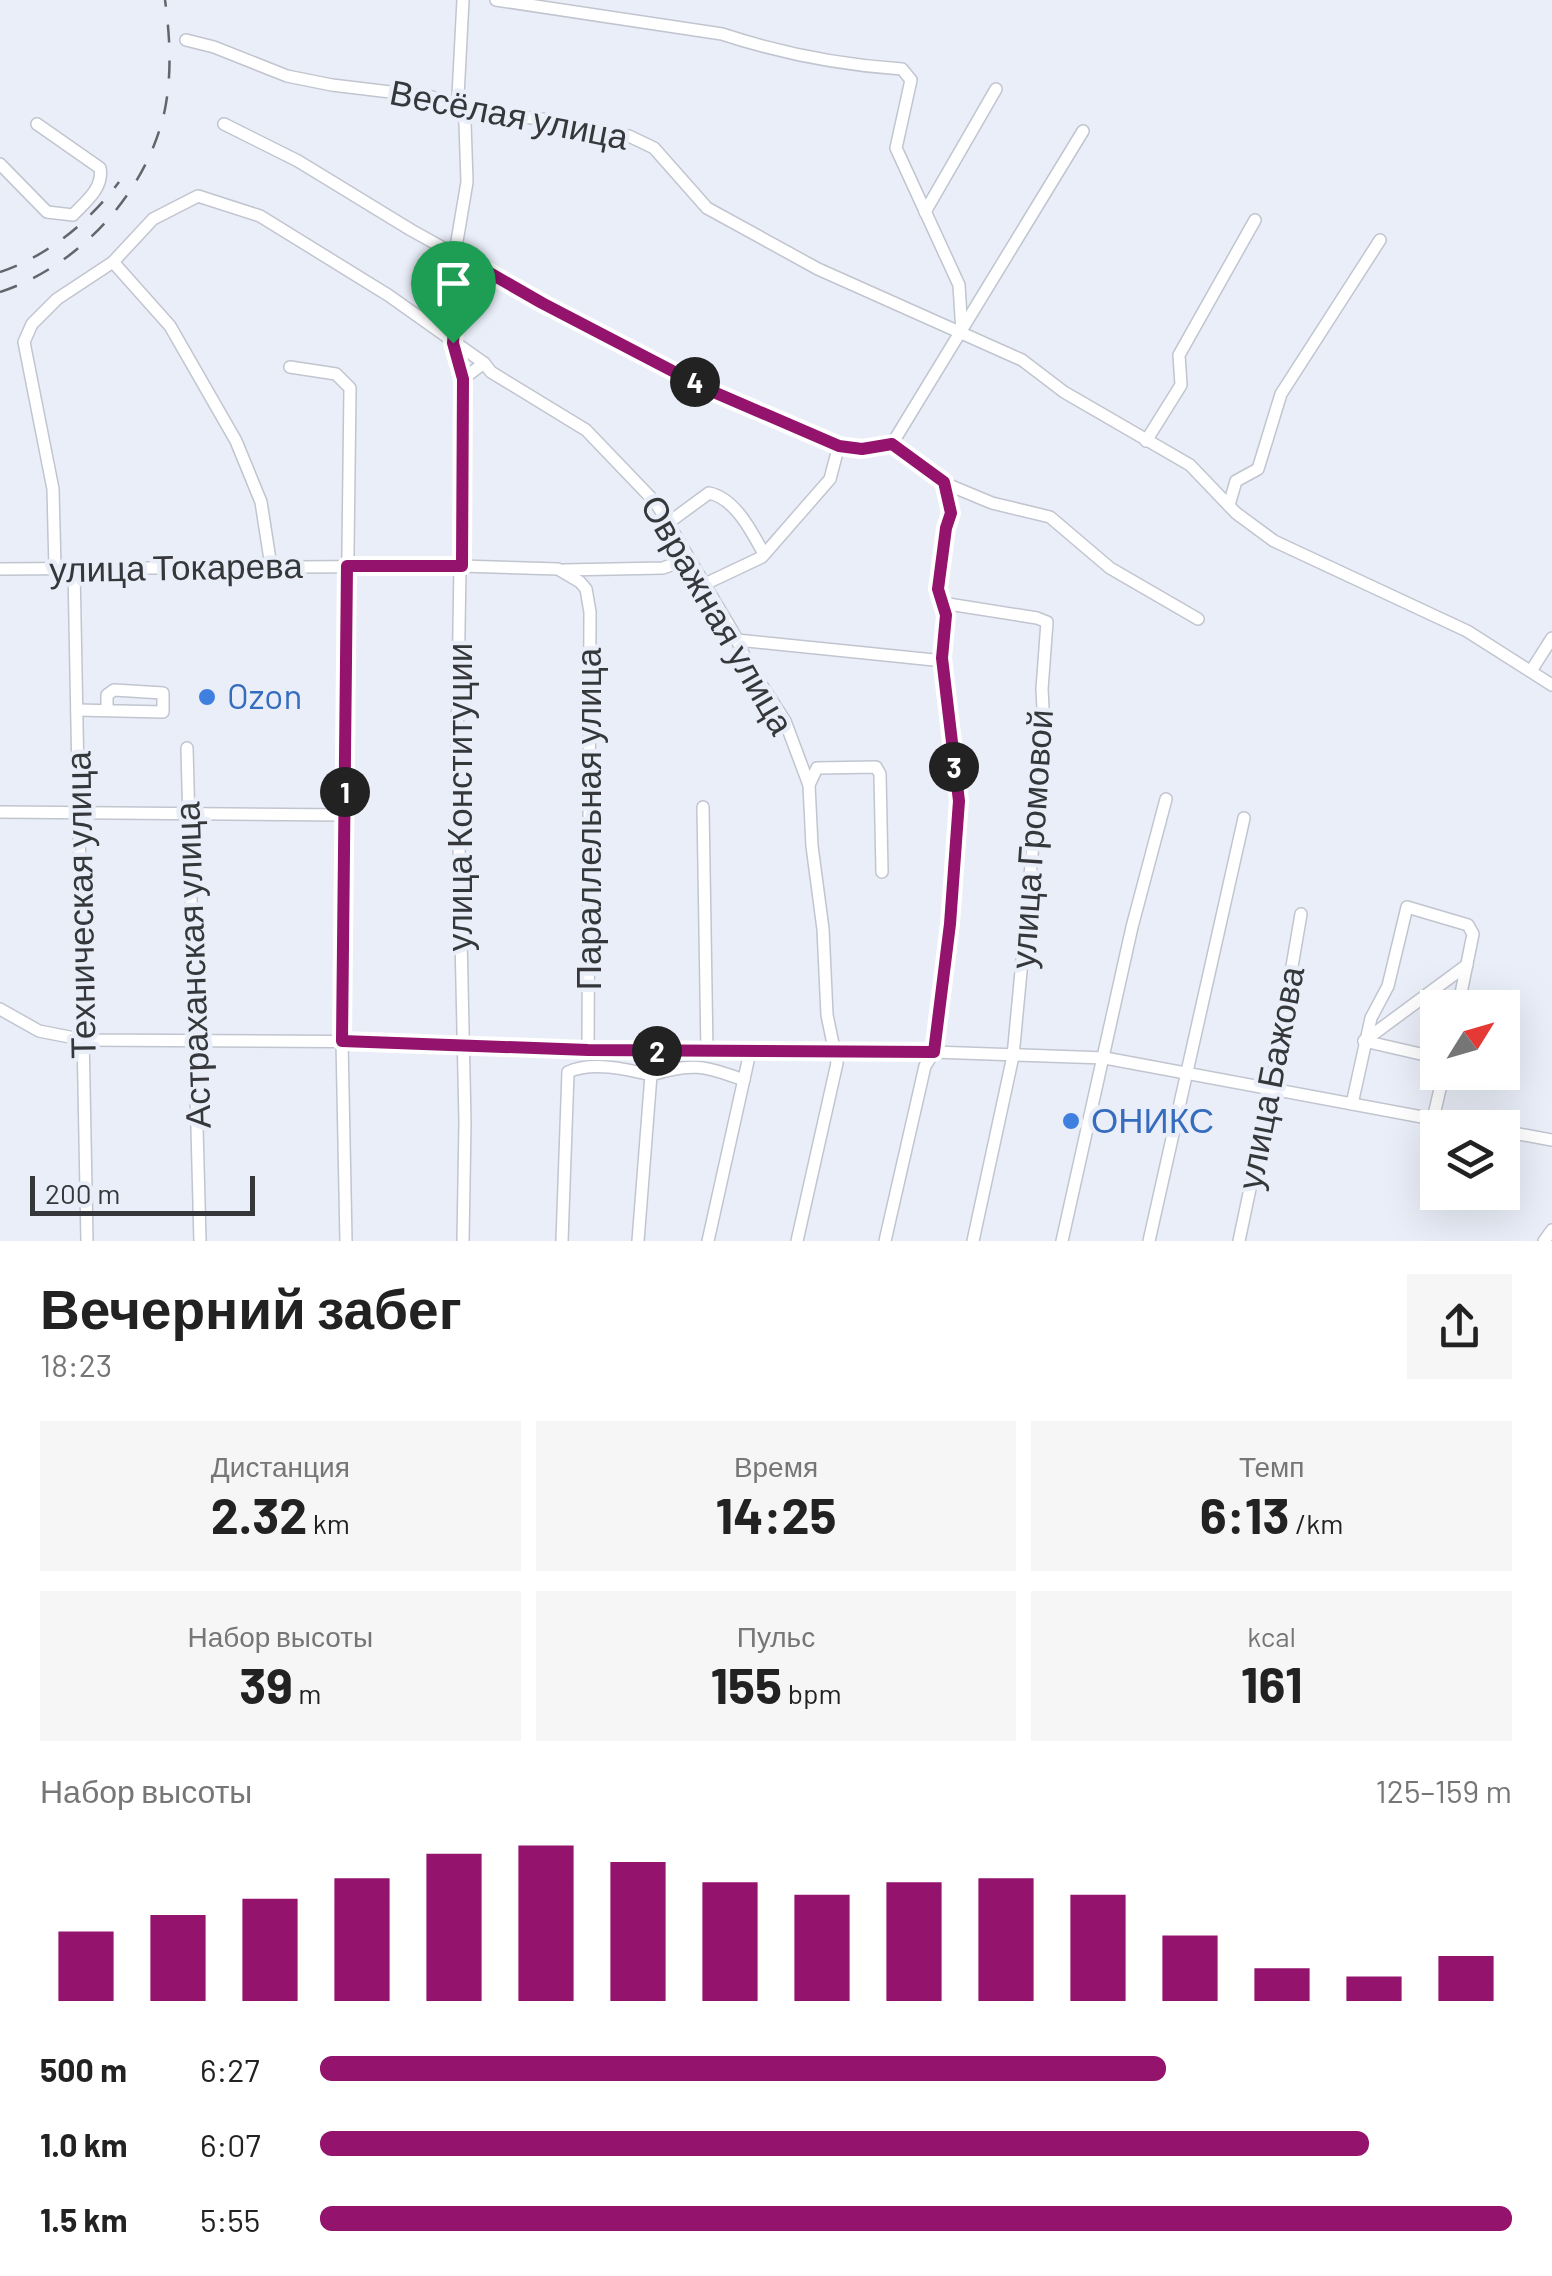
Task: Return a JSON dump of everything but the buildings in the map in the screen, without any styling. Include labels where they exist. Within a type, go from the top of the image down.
[{"type":"street","name":"улица Конституции","points":[[463,0],[458,96],[465,123],[466,182],[455,253],[459,265],[453,343],[463,379],[457,753],[463,1241]]},
{"type":"street","points":[[496,0],[722,34],[847,64],[902,70],[911,80],[896,148],[959,284],[962,333]]},
{"type":"street","name":"Весёлая улица","points":[[186,40],[286,76],[414,94],[468,111],[550,120],[643,141],[654,148],[708,208],[818,269],[1022,360],[1064,392],[1190,465],[1252,526],[1274,541],[1466,632],[1552,685]]},
{"type":"street","points":[[925,212],[996,89]]},
{"type":"street","points":[[0,164],[47,212],[73,215],[95,191],[102,176],[100,168],[37,124]]},
{"type":"street","points":[[224,124],[298,161],[542,303],[709,390],[839,446],[862,449],[892,444],[944,482],[992,503],[1050,518],[1110,568],[1198,619]]},
{"type":"street","points":[[892,444],[1083,131]]},
{"type":"street","name":"Овражная улица","points":[[113,262],[153,220],[198,196],[260,216],[388,295],[484,363],[490,372],[596,439],[638,480],[668,523],[785,722],[809,785],[827,1015],[836,1051]]},
{"type":"street","points":[[1146,441],[1181,385],[1179,355],[1255,220]]},
{"type":"street","points":[[1229,505],[1236,481],[1258,470],[1281,394],[1380,240]]},
{"type":"street","points":[[56,569],[53,490],[24,342],[32,324],[57,299],[113,262],[170,326],[236,441],[261,502],[271,566]]},
{"type":"street","points":[[463,379],[484,363]]},
{"type":"street","points":[[290,367],[336,374],[350,388],[342,1041],[346,1241]]},
{"type":"street","points":[[705,584],[764,554],[830,479],[839,446]]},
{"type":"street","points":[[886,1241],[925,1066],[934,1052],[950,924],[959,801],[943,659],[946,615],[938,589],[951,513],[944,482]]},
{"type":"street","points":[[668,523],[708,493],[719,495],[748,525],[764,554]]},
{"type":"street","name":"улица Токарева","points":[[0,569],[462,566],[632,571],[663,568],[688,558]]},
{"type":"street","name":"Техническая улица","points":[[74,568],[87,1241]]},
{"type":"street","name":"Параллельная улица","points":[[558,570],[586,589],[590,612],[588,1050]]},
{"type":"street","name":"улица Громовой","points":[[942,603],[1047,622],[1042,690],[1044,728],[1014,1056],[974,1241]]},
{"type":"street","points":[[1531,670],[1552,638]]},
{"type":"street","points":[[737,640],[943,659]]},
{"type":"street","points":[[77,710],[162,712],[163,692],[114,690],[106,695],[107,708]]},
{"type":"street","name":"Астраханская улица","points":[[187,748],[200,1241]]},
{"type":"street","points":[[809,785],[817,768],[876,767],[880,774],[882,872]]},
{"type":"street","points":[[1062,1241],[1166,799]]},
{"type":"street","points":[[703,806],[706,1052]]},
{"type":"street","points":[[0,812],[344,815]]},
{"type":"street","points":[[1148,1241],[1244,818]]},
{"type":"street","points":[[1352,1104],[1364,1041],[1388,986],[1407,906],[1468,924],[1473,934],[1462,990]]},
{"type":"street","name":"улица Бажова","points":[[1240,1241],[1271,1089],[1300,914]]},
{"type":"street","points":[[1364,1041],[1467,965]]},
{"type":"street","points":[[0,1010],[39,1031],[86,1040],[342,1041],[588,1050],[934,1052],[1106,1058],[1420,1117]]},
{"type":"street","points":[[1364,1041],[1420,1054]]},
{"type":"street","points":[[797,1241],[836,1051]]},
{"type":"street","points":[[708,1241],[750,1052]]},
{"type":"street","points":[[562,1241],[568,1072],[599,1068],[651,1075],[684,1065],[744,1080]]},
{"type":"street","points":[[638,1241],[651,1075]]},
{"type":"street","points":[[1520,1135],[1552,1140]]},
{"type":"street","points":[[1544,1241],[1552,1230]]},
{"type":"railway","points":[[0,292],[57,264],[83,244],[106,222],[143,169],[156,139],[167,95],[170,54],[165,0]]},
{"type":"railway","points":[[0,272],[35,257],[66,236],[119,182]]},
{"type":"place","name":"Ozon","points":[[207,697]]},
{"type":"place","name":"ОНИКС","points":[[1071,1121]]},
{"type":"route","points":[[455,253],[709,390],[839,446],[862,449],[892,444],[944,482],[951,513],[938,589],[946,615],[942,658],[959,801],[950,924],[934,1052],[588,1050],[342,1041],[347,566],[462,566],[463,379],[453,343],[459,265],[455,253]]}]
